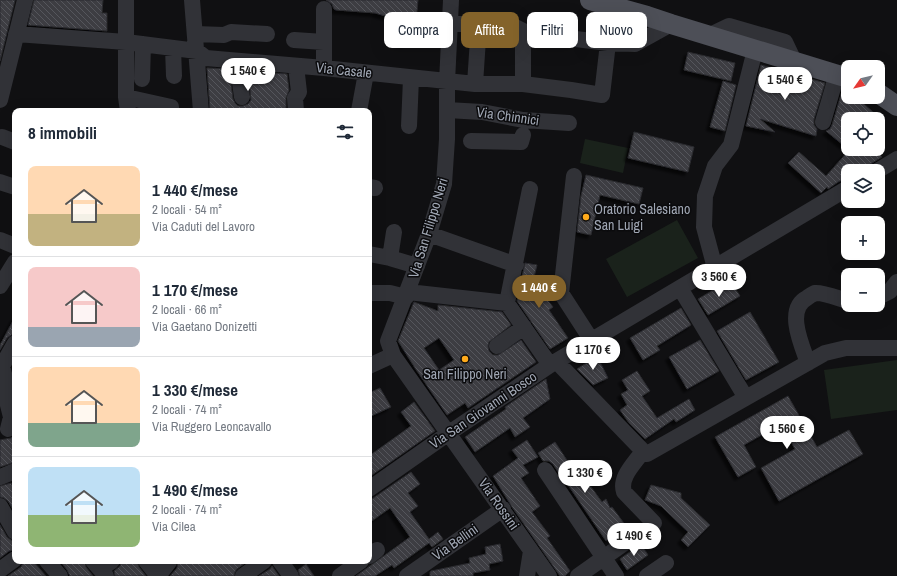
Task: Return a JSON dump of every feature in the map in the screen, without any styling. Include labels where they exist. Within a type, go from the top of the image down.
[{"type":"main road","points":[[599,1],[708,36],[841,75]]},
{"type":"main road","points":[[885,93],[897,106]]},
{"type":"street","points":[[0,100],[4,67],[16,34],[25,0]]},
{"type":"street","points":[[126,0],[127,104],[171,108]]},
{"type":"street","points":[[192,0],[196,34],[201,108]]},
{"type":"street","name":"Via San Filippo Neri","points":[[450,12],[451,0]]},
{"type":"street","points":[[324,9],[324,68]]},
{"type":"street","points":[[647,37],[671,24]]},
{"type":"street","points":[[708,36],[729,26],[785,42],[794,61]]},
{"type":"street","points":[[519,29],[527,33],[586,40]]},
{"type":"street","points":[[196,34],[224,35],[231,32],[266,34]]},
{"type":"street","name":"Via Casale","points":[[16,34],[143,44],[197,51],[206,58],[324,68],[447,82],[475,84],[523,84],[602,95],[607,48]]},
{"type":"street","points":[[294,40],[324,42]]},
{"type":"street","points":[[523,40],[523,84]]},
{"type":"street","points":[[142,79],[143,44]]},
{"type":"street","points":[[173,48],[174,76]]},
{"type":"street","name":"Via San Filippo Neri","points":[[449,48],[444,184],[429,234],[388,341],[393,355],[449,433]]},
{"type":"street","points":[[475,84],[477,48]]},
{"type":"street","points":[[715,268],[704,227],[705,196],[715,166],[731,145],[755,50]]},
{"type":"street","points":[[237,61],[242,97]]},
{"type":"street","points":[[296,66],[299,92],[296,98],[296,108]]},
{"type":"street","points":[[360,108],[366,73]]},
{"type":"street","points":[[409,126],[411,78]]},
{"type":"street","points":[[823,122],[841,81]]},
{"type":"street","points":[[299,92],[306,99],[308,108]]},
{"type":"street","points":[[885,95],[897,117]]},
{"type":"street","name":"Via Chinnici","points":[[447,110],[482,112],[523,120],[569,123]]},
{"type":"street","points":[[471,141],[521,142],[523,135]]},
{"type":"street","points":[[885,166],[897,159]]},
{"type":"street","points":[[574,176],[561,293],[592,341]]},
{"type":"street","points":[[0,182],[12,186]]},
{"type":"street","points":[[530,189],[516,265],[507,303],[554,364],[645,452]]},
{"type":"street","name":"Via San Giovanni Bosco","points":[[372,483],[554,364],[841,192]]},
{"type":"street","points":[[390,258],[394,232]]},
{"type":"street","points":[[429,234],[516,265]]},
{"type":"street","points":[[0,240],[12,245]]},
{"type":"street","points":[[372,255],[417,266]]},
{"type":"street","points":[[2,280],[12,266]]},
{"type":"street","points":[[885,294],[890,291],[897,282]]},
{"type":"street","points":[[680,288],[746,398]]},
{"type":"street","points":[[372,293],[407,294],[507,303]]},
{"type":"street","points":[[808,363],[796,326],[796,312],[803,300],[815,293],[841,299]]},
{"type":"street","points":[[497,346],[524,327]]},
{"type":"street","points":[[7,431],[11,416],[5,393],[5,378],[2,366],[12,348]]},
{"type":"street","points":[[654,523],[624,492],[622,486],[624,477],[645,452],[746,398],[825,352],[846,348],[897,348]]},
{"type":"street","points":[[372,365],[393,355]]},
{"type":"street","name":"Via Rossini","points":[[449,433],[549,576]]},
{"type":"street","points":[[545,470],[616,576]]},
{"type":"street","points":[[0,506],[12,527]]},
{"type":"street","name":"Via Bellini","points":[[407,576],[503,509]]},
{"type":"street","points":[[578,576],[633,538]]},
{"type":"street","points":[[527,576],[532,551]]},
{"type":"street","points":[[0,570],[12,561]]},
{"type":"street","points":[[647,576],[666,563]]},
{"type":"street","points":[[50,564],[60,576]]},
{"type":"street","points":[[148,564],[158,576],[167,564]]},
{"type":"street","points":[[243,576],[260,564]]},
{"type":"street","points":[[282,564],[291,576]]},
{"type":"street","points":[[340,576],[357,564]]},
{"type":"shaded area","points":[[585,139],[628,148],[623,173],[580,163]]},
{"type":"shaded area","points":[[677,220],[698,258],[627,297],[606,259]]},
{"type":"shaded area","points":[[897,360],[897,410],[831,419],[824,370]]},
{"type":"building","points":[[0,0],[15,0],[0,61]]},
{"type":"building","points":[[34,0],[103,0],[102,13],[107,13],[107,31],[28,25]]},
{"type":"building","points":[[326,0],[418,0],[417,12],[384,12],[384,16],[375,13],[336,10],[332,4]]},
{"type":"building","points":[[688,52],[735,63],[731,81],[684,70]]},
{"type":"building","points":[[761,65],[825,83],[814,119],[814,125],[817,129],[816,136],[760,119],[775,132],[746,126]]},
{"type":"building","points":[[207,68],[229,69],[233,99],[238,106],[248,104],[251,100],[248,71],[287,74],[289,90],[286,98],[286,108],[210,108]]},
{"type":"building","points":[[723,81],[736,85],[725,131],[710,127]]},
{"type":"building","points":[[841,95],[841,104],[864,104],[873,112],[841,112],[841,143],[826,131],[830,129]]},
{"type":"building","points":[[634,132],[694,147],[688,172],[628,158]]},
{"type":"building","points":[[799,152],[826,176],[844,156],[882,157],[870,164],[841,164],[841,180],[828,189],[827,187],[821,193],[788,163]]},
{"type":"building","name":"Oratorio Salesiano San Luigi","points":[[586,175],[643,188],[639,204],[600,195],[591,235],[577,232],[581,196]]},
{"type":"building","points":[[525,263],[537,265],[532,285],[540,297],[543,294],[553,307],[549,310],[568,338],[550,349],[517,301]]},
{"type":"building","points":[[730,280],[740,296],[708,315],[698,299]]},
{"type":"building","points":[[414,302],[438,311],[438,305],[502,312],[511,325],[489,342],[489,351],[493,355],[498,355],[521,340],[536,362],[468,408],[465,403],[447,415],[398,341]],"holes":[[[439,338],[454,360],[439,370],[424,348]]]},
{"type":"building","points":[[681,308],[691,325],[657,346],[660,350],[643,360],[630,338]]},
{"type":"building","points":[[750,312],[779,362],[746,380],[717,331]]},
{"type":"building","points":[[12,323],[12,335],[7,338],[0,350],[0,345]]},
{"type":"building","points":[[700,340],[719,371],[687,389],[669,357]]},
{"type":"building","points":[[597,356],[608,378],[593,385],[577,369]]},
{"type":"building","points":[[637,371],[650,391],[642,396],[657,418],[689,399],[695,410],[676,422],[674,419],[645,439],[629,423],[620,410],[627,405],[621,394],[628,390],[622,380]]},
{"type":"building","points":[[546,379],[550,399],[523,418],[530,427],[515,437],[510,428],[475,452],[465,437]]},
{"type":"building","points":[[380,388],[391,407],[372,416],[372,392]]},
{"type":"building","points":[[788,396],[817,447],[849,430],[863,454],[779,501],[761,468],[795,449],[781,424],[744,445],[756,467],[738,477],[715,437]]},
{"type":"building","points":[[414,402],[435,431],[372,475],[372,454],[411,426],[401,412]]},
{"type":"building","points":[[12,437],[12,463],[0,467],[0,440]]},
{"type":"building","points":[[527,440],[538,457],[523,465],[529,473],[521,478],[540,506],[532,512],[550,536],[547,538],[570,571],[565,576],[560,576],[512,507],[493,476],[518,458],[512,450]]},
{"type":"building","points":[[555,442],[582,483],[586,480],[602,502],[606,499],[610,508],[612,507],[626,526],[606,541],[553,464],[549,461],[543,461],[538,453]]},
{"type":"building","points":[[411,472],[420,484],[408,493],[418,506],[410,512],[429,539],[438,532],[443,539],[432,547],[429,543],[394,568],[392,565],[375,576],[356,576],[410,537],[390,508],[372,521],[372,499]]},
{"type":"building","points":[[11,483],[12,508],[8,501],[0,497],[0,486]]},
{"type":"building","points":[[651,485],[681,493],[681,498],[710,525],[688,547],[681,540],[688,532],[661,506],[645,500]]},
{"type":"building","points":[[0,525],[7,537],[12,540],[12,550],[0,558]]},
{"type":"building","points":[[500,544],[503,561],[489,564],[490,570],[473,573],[473,576],[430,576],[431,571],[470,563],[469,558],[486,554],[485,547]]},
{"type":"building","points":[[641,544],[648,555],[627,570],[620,559]]},
{"type":"building","points":[[22,564],[36,564],[46,576],[8,576],[21,567]]},
{"type":"building","points":[[62,564],[85,564],[93,576],[70,576]]},
{"type":"building","points":[[120,564],[138,564],[146,576],[115,576],[114,571]]},
{"type":"building","points":[[178,564],[244,564],[237,569],[234,576],[170,576],[177,568]]},
{"type":"building","points":[[306,564],[314,576],[300,576],[298,570]]},
{"type":"building","points":[[272,566],[279,576],[259,576],[270,569]]},
{"type":"place","name":"Oratorio Salesiano San Luigi","points":[[586,217]]},
{"type":"place","name":"San Filippo Neri","points":[[465,359]]}]
